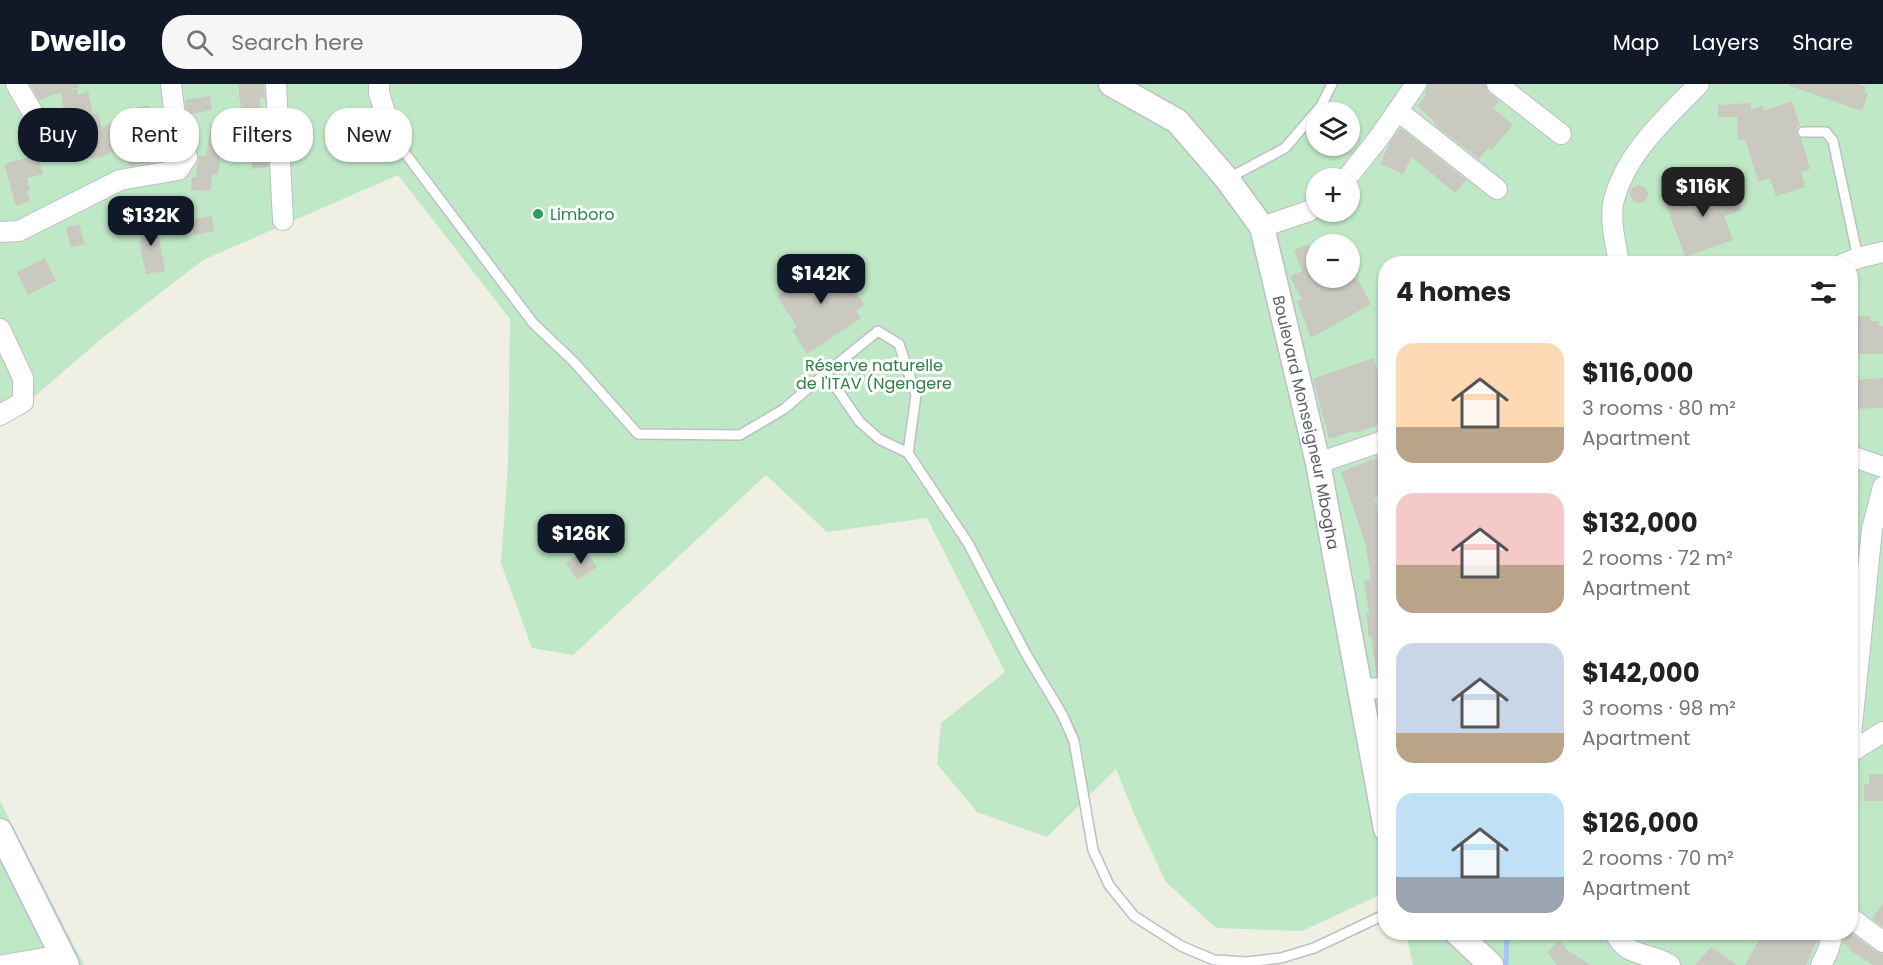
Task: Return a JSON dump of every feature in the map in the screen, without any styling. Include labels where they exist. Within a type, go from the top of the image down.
[{"type":"street","points":[[16,84],[30,108]]},
{"type":"street","points":[[0,232],[19,231],[120,180],[178,170],[187,157],[177,134],[171,84]]},
{"type":"street","points":[[276,84],[283,220]]},
{"type":"street","points":[[379,84],[384,108]]},
{"type":"street","name":"Boulevard Monseigneur Mbogha","points":[[1111,84],[1177,121],[1227,179],[1262,227],[1318,463],[1378,788]]},
{"type":"street","points":[[1355,168],[1416,84]]},
{"type":"street","points":[[1497,84],[1560,134]]},
{"type":"street","points":[[1617,256],[1613,233],[1614,201],[1632,158],[1663,121],[1699,84]]},
{"type":"street","points":[[1398,111],[1497,189]]},
{"type":"street","points":[[1262,227],[1306,212]]},
{"type":"street","points":[[1858,259],[1883,252]]},
{"type":"street","points":[[0,329],[23,378],[23,402],[0,416]]},
{"type":"street","points":[[1318,463],[1378,443]]},
{"type":"street","points":[[1858,458],[1883,466]]},
{"type":"street","points":[[1858,666],[1872,529],[1883,487]]},
{"type":"street","points":[[1359,689],[1378,688]]},
{"type":"street","points":[[1858,748],[1883,732]]},
{"type":"street","points":[[0,831],[65,960],[4,965]]},
{"type":"street","points":[[1858,923],[1883,942]]},
{"type":"street","points":[[1464,940],[1487,963]]},
{"type":"street","points":[[1619,940],[1636,953],[1663,960],[1670,965]]},
{"type":"street","points":[[1821,965],[1831,940]]},
{"type":"lane","points":[[1227,179],[1285,148],[1321,106],[1332,84]]},
{"type":"lane","points":[[1803,132],[1826,132],[1833,141],[1850,256]]},
{"type":"lane","points":[[412,162],[533,323],[574,362],[638,434],[740,435],[784,409],[878,331],[899,344],[915,395],[908,453]]},
{"type":"lane","points":[[826,373],[859,421],[879,439],[908,453],[968,543],[1026,654],[1062,714],[1074,741],[1093,850],[1108,885],[1134,916],[1181,946],[1214,960],[1247,963],[1281,958],[1314,948],[1378,918]]},
{"type":"green space","name":"Réserve naturelle de l'ITAV (Ngengere","points":[[0,84],[1883,84],[1883,965],[1413,965],[1408,940],[1858,940],[1858,256],[1378,256],[1378,896],[1302,931],[1216,928],[1166,882],[1116,769],[1047,837],[977,812],[937,764],[941,723],[1005,672],[927,518],[827,532],[766,475],[573,655],[532,648],[501,563],[508,465],[510,319],[398,175],[203,260],[106,335],[0,426]]},
{"type":"green space","points":[[0,801],[84,965],[0,965]]},
{"type":"building","points":[[30,84],[78,84],[79,87],[67,91],[78,89],[78,95],[88,91],[92,108],[63,108],[61,92],[39,100]]},
{"type":"building","points":[[239,84],[264,84],[265,98],[259,98],[261,108],[241,108]]},
{"type":"building","points":[[1428,84],[1485,84],[1489,93],[1499,101],[1493,108],[1513,125],[1491,151],[1488,148],[1479,159],[1434,124],[1435,122],[1417,106],[1427,94],[1425,93]]},
{"type":"building","points":[[1790,84],[1856,84],[1866,87],[1864,92],[1868,93],[1862,111],[1790,86]]},
{"type":"building","points":[[210,96],[211,110],[199,113],[199,108],[186,108],[185,100]]},
{"type":"building","points":[[1792,101],[1800,125],[1797,126],[1797,135],[1801,138],[1810,169],[1801,172],[1805,187],[1776,196],[1770,178],[1758,182],[1745,139],[1738,140],[1737,117],[1718,117],[1718,105],[1751,103],[1751,109],[1762,106],[1764,111]]},
{"type":"building","points":[[98,113],[102,127],[110,124],[110,153],[98,158]]},
{"type":"building","points":[[211,124],[211,162],[220,162],[218,175],[212,174],[211,191],[191,190],[192,177],[196,177],[199,155],[206,156]]},
{"type":"building","points":[[1400,128],[1466,180],[1455,193],[1412,157],[1403,174],[1380,164],[1390,142]]},
{"type":"building","points":[[18,160],[40,162],[43,174],[27,178],[30,201],[16,206],[4,164]]},
{"type":"building","points":[[128,162],[152,162],[129,166]]},
{"type":"building","points":[[251,162],[268,162],[268,167],[252,169]]},
{"type":"building","points":[[1713,183],[1717,195],[1734,189],[1742,210],[1724,216],[1733,240],[1685,256],[1665,201]]},
{"type":"building","points":[[1639,185],[1645,188],[1648,194],[1645,200],[1639,203],[1633,200],[1630,194],[1633,188]]},
{"type":"building","points":[[212,216],[214,231],[194,235],[191,220]]},
{"type":"building","points":[[153,219],[159,236],[165,271],[146,274],[136,224]]},
{"type":"building","points":[[79,224],[85,244],[71,247],[66,228]]},
{"type":"building","points":[[1306,245],[1306,288],[1360,288],[1360,284],[1371,304],[1311,338],[1297,301],[1302,299],[1290,277],[1302,271],[1294,250]]},
{"type":"building","points":[[45,258],[56,281],[28,295],[17,272]]},
{"type":"building","points":[[831,258],[865,305],[856,311],[861,318],[807,354],[792,330],[797,327],[777,296]]},
{"type":"building","points":[[1858,316],[1870,316],[1870,321],[1878,321],[1879,326],[1883,326],[1883,354],[1858,354]]},
{"type":"building","points":[[1373,358],[1378,372],[1378,426],[1329,439],[1313,379]]},
{"type":"building","points":[[1883,378],[1883,408],[1858,409],[1858,380]]},
{"type":"building","points":[[1378,457],[1378,497],[1374,498],[1378,510],[1378,676],[1371,636],[1368,636],[1366,614],[1369,613],[1364,581],[1371,580],[1365,542],[1341,472]]},
{"type":"building","points":[[585,549],[597,567],[577,580],[566,563]]},
{"type":"building","points":[[1869,774],[1883,774],[1883,801],[1864,801],[1864,784],[1869,784]]},
{"type":"building","points":[[1883,903],[1883,927],[1872,919]]},
{"type":"building","points":[[1858,938],[1876,952],[1883,954],[1883,965],[1873,965],[1843,943],[1844,940]]},
{"type":"building","points":[[1759,940],[1817,940],[1806,965],[1745,965]]},
{"type":"building","points":[[1560,941],[1567,950],[1591,965],[1557,965],[1547,952]]},
{"type":"building","points":[[1711,947],[1737,965],[1695,965]]},
{"type":"waterway","points":[[1506,965],[1507,940]]},
{"type":"place","name":"Limboro","points":[[538,214]]}]
